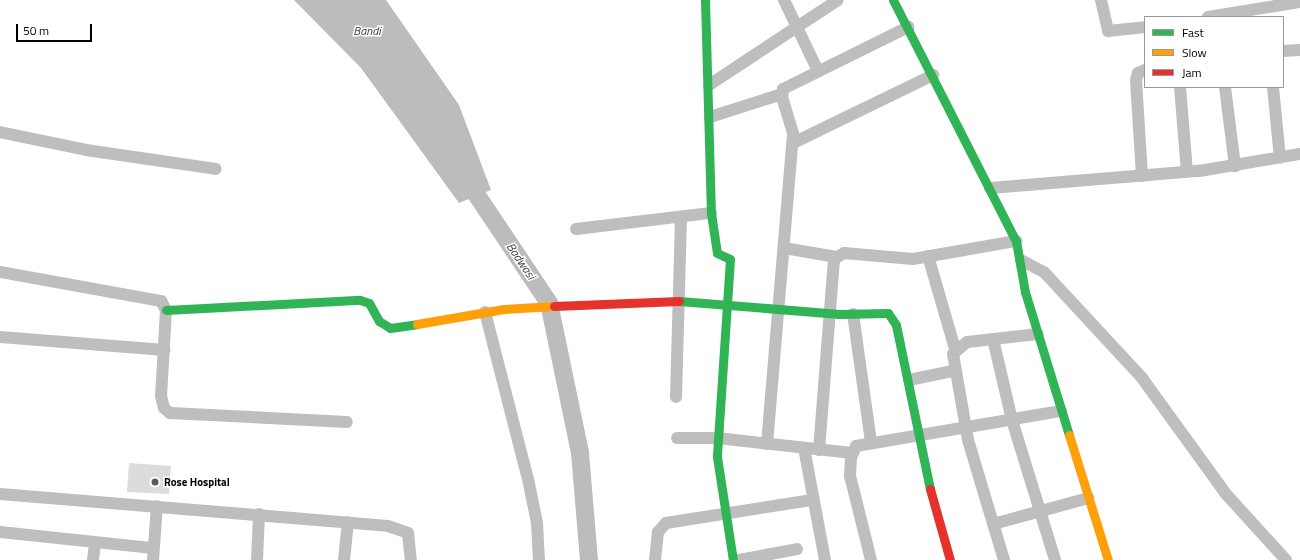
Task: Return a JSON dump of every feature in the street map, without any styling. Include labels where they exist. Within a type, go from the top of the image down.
[{"type":"street","points":[[705,0],[710,117],[711,213],[717,253],[730,259],[717,438],[733,560]]},
{"type":"street","points":[[784,0],[795,28],[818,71]]},
{"type":"street","points":[[709,85],[838,0]]},
{"type":"street","points":[[893,0],[933,75],[1016,241],[1021,260],[1025,292],[1108,560]]},
{"type":"street","points":[[1101,0],[1108,31],[1144,27]]},
{"type":"street","points":[[1214,16],[1300,2]]},
{"type":"street","points":[[767,444],[793,143],[792,125],[782,94],[785,86],[908,28]]},
{"type":"street","points":[[1284,51],[1300,50]]},
{"type":"street","points":[[1142,176],[1136,76],[1144,71]]},
{"type":"street","points":[[793,143],[933,75]]},
{"type":"street","points":[[1180,88],[1187,172]]},
{"type":"street","points":[[1225,88],[1236,166]]},
{"type":"street","points":[[1273,88],[1280,158]]},
{"type":"street","points":[[710,117],[782,94]]},
{"type":"street","points":[[0,132],[86,150],[216,169]]},
{"type":"street","points":[[990,188],[1187,172],[1236,166],[1300,154]]},
{"type":"street","points":[[576,229],[681,218],[711,213]]},
{"type":"street","points":[[676,397],[681,218]]},
{"type":"street","points":[[784,248],[836,257],[844,254],[903,259],[1016,241]]},
{"type":"street","points":[[928,256],[955,349],[953,371],[966,428],[1004,560]]},
{"type":"street","points":[[819,450],[836,257]]},
{"type":"street","points":[[1021,260],[1044,272],[1142,378],[1226,494],[1286,560]]},
{"type":"street","points":[[0,272],[150,297],[161,302],[166,310],[161,396],[164,408],[170,413],[347,422]]},
{"type":"street","points":[[166,310],[360,300],[369,303],[379,321],[390,328],[504,309],[600,303],[678,301],[830,313],[888,314],[894,317],[909,380],[919,435],[950,560]]},
{"type":"street","points":[[486,312],[528,479],[537,523],[539,560]]},
{"type":"street","points":[[853,314],[870,442]]},
{"type":"street","points":[[955,349],[967,342],[1038,334]]},
{"type":"street","points":[[0,337],[164,350]]},
{"type":"street","points":[[994,339],[1012,420],[1042,513],[1055,560]]},
{"type":"street","points":[[909,380],[953,371]]},
{"type":"street","points":[[871,560],[850,476],[852,453],[859,444],[966,428],[1061,411]]},
{"type":"street","points":[[677,438],[717,438],[852,453]]},
{"type":"street","points":[[804,448],[812,500],[826,560]]},
{"type":"street","points":[[0,494],[259,514],[348,522],[404,530],[411,540],[411,560]]},
{"type":"street","points":[[993,524],[1042,513],[1089,498]]},
{"type":"street","points":[[655,560],[658,532],[663,524],[812,500]]},
{"type":"street","points":[[152,560],[156,506]]},
{"type":"street","points":[[257,560],[259,514]]},
{"type":"street","points":[[344,560],[348,522]]},
{"type":"street","points":[[0,532],[57,536],[95,543],[154,548]]},
{"type":"street","points":[[93,560],[95,543]]},
{"type":"street","points":[[739,560],[797,549]]},
{"type":"water","name":"Bandi","points":[[294,0],[386,0],[459,105],[491,190],[459,203],[361,68]]},
{"type":"building","points":[[129,463],[171,466],[169,494],[127,492]]},
{"type":"waterway","name":"Badwasi","points":[[464,176],[549,303],[580,453],[589,560]]},
{"type":"traffic: fast","points":[[705,0],[711,213],[717,253],[730,259],[717,457],[733,560]]},
{"type":"traffic: fast","points":[[893,0],[1016,241],[1025,292],[1069,435]]},
{"type":"traffic: fast","points":[[166,310],[360,300],[369,303],[379,321],[390,328],[417,324]]},
{"type":"traffic: fast","points":[[679,301],[839,314],[888,313],[896,325],[930,489]]},
{"type":"traffic: slow","points":[[417,324],[504,309],[554,306]]},
{"type":"traffic: slow","points":[[1069,435],[1108,560]]},
{"type":"traffic: jam","points":[[554,306],[679,301]]},
{"type":"traffic: jam","points":[[930,489],[950,560]]},
{"type":"place","name":"Rose Hospital","points":[[155,482]]}]
